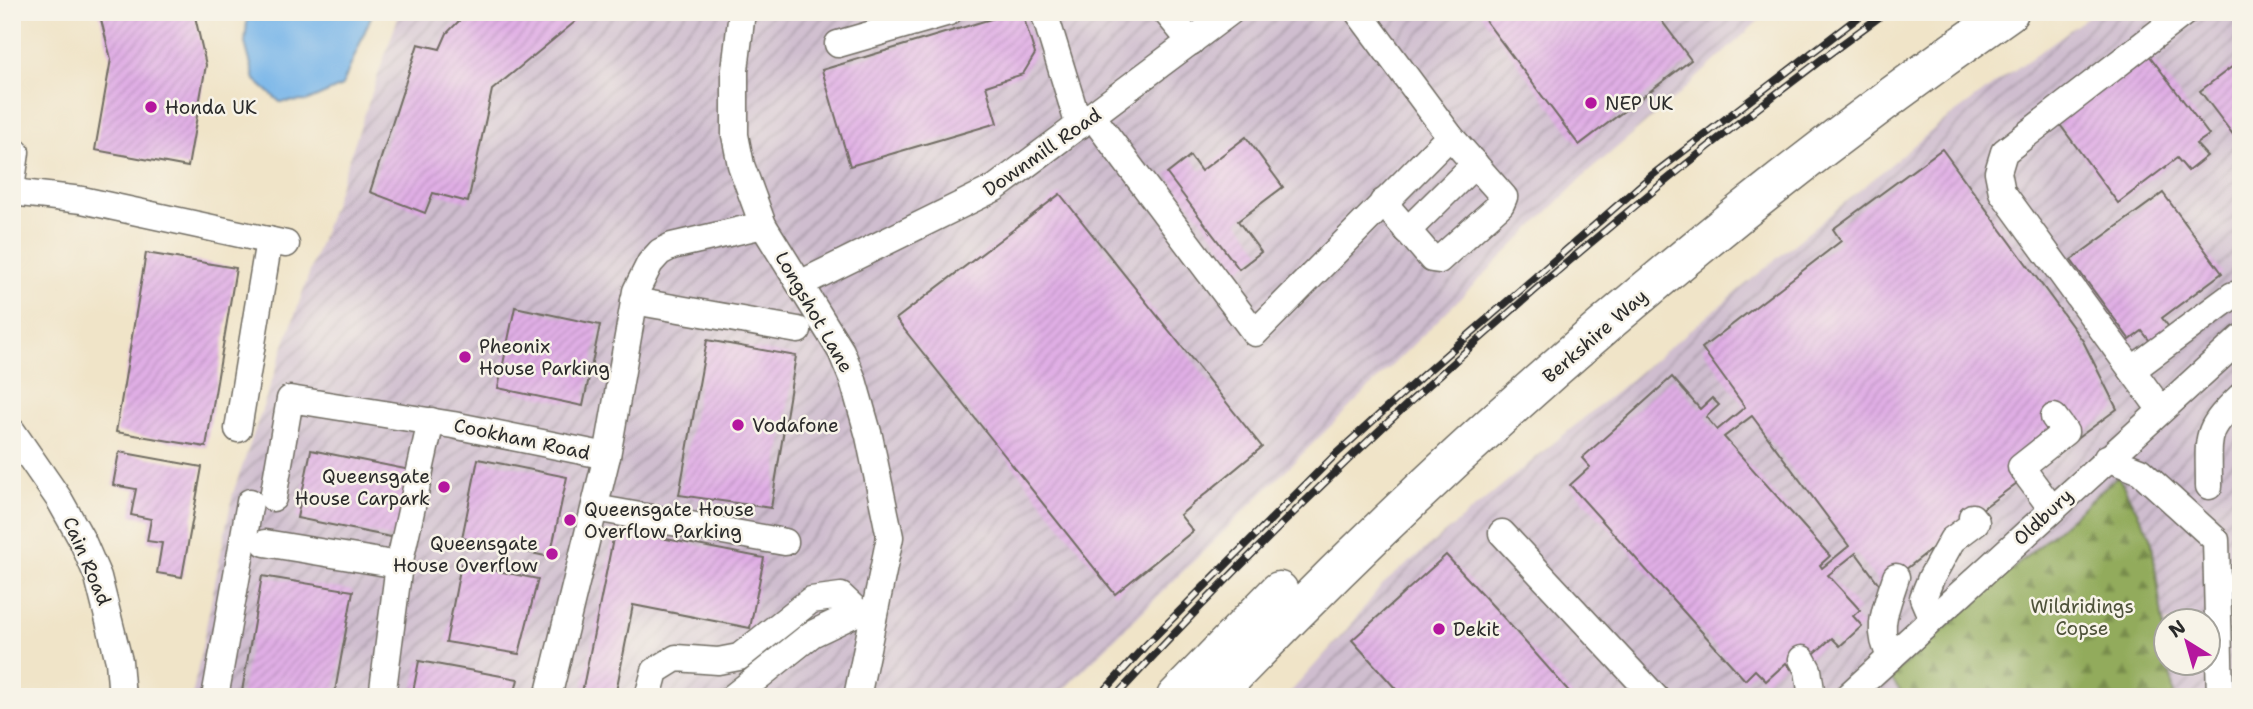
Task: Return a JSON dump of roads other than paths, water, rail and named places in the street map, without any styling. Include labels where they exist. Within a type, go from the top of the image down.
[{"type":"highway","name":"Berkshire Way","points":[[1521,384],[1593,303],[1686,225],[1840,104],[1965,12]]},
{"type":"highway","name":"Berkshire Way","points":[[1176,697],[1232,637],[1316,556],[1521,384],[1637,298],[1793,173],[2009,12]]},
{"type":"highway","name":"Berkshire Way","points":[[1213,697],[1461,437]]},
{"type":"street","name":"Longshot Lane","points":[[742,12],[735,70],[735,135],[741,165],[763,225],[841,351],[853,380],[891,505],[890,537],[866,616],[857,697]]},
{"type":"street","points":[[838,44],[949,12]]},
{"type":"street","points":[[1044,12],[1086,121],[1255,333],[1450,136]]},
{"type":"street","points":[[1166,12],[1191,42]]},
{"type":"street","name":"Downmill Road","points":[[800,284],[995,188],[1230,12]]},
{"type":"street","points":[[1358,12],[1450,136],[1504,197],[1501,204],[1439,260],[1432,259],[1384,202]]},
{"type":"street","points":[[2161,410],[2002,192],[1998,172],[2004,152],[2185,12]]},
{"type":"street","points":[[12,181],[16,152]]},
{"type":"street","points":[[1407,231],[1475,164]]},
{"type":"street","points":[[12,192],[82,200],[278,242],[238,429]]},
{"type":"street","name":"Cookham Road","points":[[382,697],[399,565],[431,421],[607,456],[634,301],[643,275],[660,252],[672,246],[763,225]]},
{"type":"street","points":[[2132,370],[2233,295]]},
{"type":"street","points":[[634,301],[798,330]]},
{"type":"street","name":"Oldbury","points":[[1847,697],[1887,651],[1933,619],[2241,338]]},
{"type":"street","points":[[2209,486],[2208,436],[2213,426],[2240,398]]},
{"type":"street","points":[[215,697],[261,500],[290,399],[431,421]]},
{"type":"street","points":[[2052,509],[2021,467],[2059,424]]},
{"type":"street","name":"Cain Road","points":[[12,431],[69,516],[98,577],[116,649],[122,697]]},
{"type":"street","points":[[548,697],[607,456]]},
{"type":"street","name":"Cain Road","points":[[12,458],[41,473]]},
{"type":"street","points":[[2107,458],[2140,471],[2216,540],[2220,697]]},
{"type":"street","points":[[595,508],[785,542]]},
{"type":"street","points":[[1933,619],[1923,598],[1952,540],[1976,522],[1972,517]]},
{"type":"street","points":[[1502,533],[1655,697]]},
{"type":"street","points":[[265,543],[399,565]]},
{"type":"street","points":[[1887,651],[1881,628],[1902,572]]},
{"type":"street","points":[[648,697],[655,671],[676,658],[718,661],[739,657],[811,600],[841,596],[866,616]]},
{"type":"street","points":[[733,697],[811,634],[866,616]]},
{"type":"street","points":[[1802,659],[1808,670],[1812,697]]},
{"type":"water","points":[[248,12],[373,12],[342,86],[308,101],[280,102],[255,80],[245,43]]},
{"type":"railway","points":[[1099,697],[1145,646],[1336,454],[1422,376],[1651,176],[1865,12]]},
{"type":"railway","points":[[1115,697],[1203,603],[1294,512],[1484,335],[1681,168],[1886,12]]},
{"type":"place","name":"NEP UK","points":[[1591,103]]},
{"type":"place","name":"Honda UK","points":[[151,107]]},
{"type":"place","name":"Pheonix House Parking","points":[[465,357]]},
{"type":"place","name":"Vodafone","points":[[738,425]]},
{"type":"place","name":"Queensgate House Carpark","points":[[444,487]]},
{"type":"place","name":"Queensgate House Overflow Parking","points":[[570,520]]},
{"type":"place","name":"Queensgate House Overflow","points":[[552,554]]},
{"type":"place","name":"Dekit","points":[[1439,629]]},
{"type":"park label","name":"Wildridings Copse","points":[[2082,617]]}]
